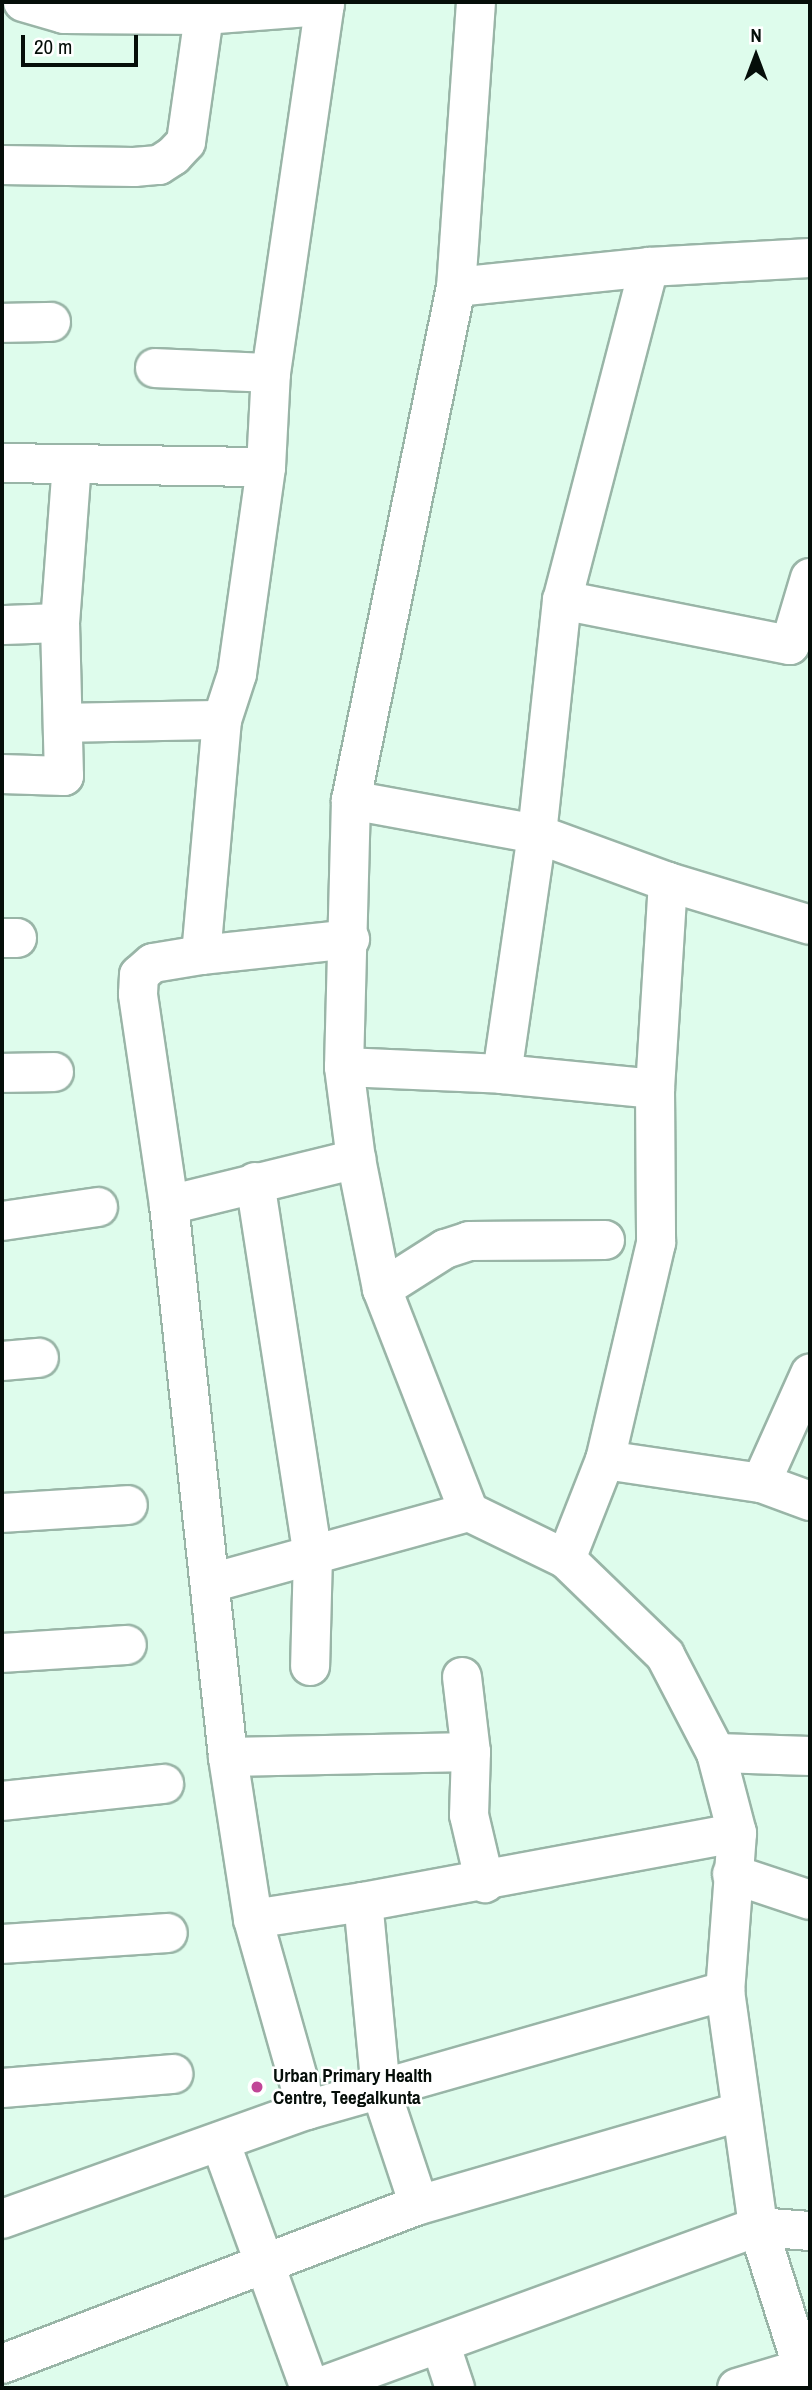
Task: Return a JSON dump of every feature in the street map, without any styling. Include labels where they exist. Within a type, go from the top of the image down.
[{"type":"street","points":[[23,2],[64,14],[204,15],[325,4],[271,373],[266,467],[237,674],[222,720],[201,955]]},
{"type":"street","points":[[469,1512],[382,1289],[356,1159],[344,1067],[350,939],[351,800],[456,287],[476,2]]},
{"type":"street","points":[[2,165],[134,167],[159,165],[173,156],[186,142],[204,15]]},
{"type":"street","points":[[456,287],[649,267],[810,258]]},
{"type":"street","points":[[502,1074],[537,834],[562,600],[649,267]]},
{"type":"street","points":[[2,323],[51,322]]},
{"type":"street","points":[[155,368],[271,373]]},
{"type":"street","points":[[2,463],[266,467]]},
{"type":"street","points":[[2,775],[64,776],[60,623],[72,464]]},
{"type":"street","points":[[562,600],[800,647],[810,578]]},
{"type":"street","points":[[2,625],[60,623]]},
{"type":"street","points":[[64,723],[222,720]]},
{"type":"street","points":[[351,800],[537,834],[668,882],[810,925]]},
{"type":"street","points":[[566,1559],[605,1460],[656,1243],[655,1089],[668,882]]},
{"type":"street","points":[[307,2110],[253,1919],[228,1757],[169,1205],[138,994],[139,975],[153,962],[350,939]]},
{"type":"street","points":[[344,1067],[502,1074],[655,1089]]},
{"type":"street","points":[[2,1073],[54,1072]]},
{"type":"street","points":[[169,1205],[356,1159]]},
{"type":"street","points":[[255,1182],[313,1555],[310,1666]]},
{"type":"street","points":[[2,1221],[98,1207]]},
{"type":"street","points":[[382,1289],[445,1249],[469,1241],[605,1240]]},
{"type":"street","points":[[2,1361],[39,1358]]},
{"type":"street","points":[[761,1483],[810,1374]]},
{"type":"street","points":[[605,1460],[761,1483],[810,1501]]},
{"type":"street","points":[[2,1513],[128,1504]]},
{"type":"street","points":[[211,1583],[469,1512],[566,1559],[666,1655],[716,1753],[737,1833],[725,1991],[758,2227],[807,2378],[737,2388]]},
{"type":"street","points":[[2,1653],[127,1645]]},
{"type":"street","points":[[462,1677],[471,1752],[469,1815],[485,1883]]},
{"type":"street","points":[[228,1757],[471,1752]]},
{"type":"street","points":[[716,1753],[810,1756]]},
{"type":"street","points":[[2,1801],[164,1784]]},
{"type":"street","points":[[253,1919],[485,1883],[737,1833]]},
{"type":"street","points":[[732,1874],[810,1900]]},
{"type":"street","points":[[363,1902],[381,2091],[418,2205]]},
{"type":"street","points":[[2,1944],[168,1933]]},
{"type":"street","points":[[2,2219],[220,2144],[307,2110],[725,1991]]},
{"type":"street","points":[[2,2088],[173,2074]]},
{"type":"street","points":[[2,2364],[418,2205],[742,2111]]},
{"type":"street","points":[[220,2144],[310,2388]]},
{"type":"street","points":[[317,2388],[442,2346],[758,2227],[810,2231]]},
{"type":"street","points":[[442,2346],[455,2388]]},
{"type":"place","name":"Urban Primary Health Centre, Teegalkunta","points":[[257,2087]]}]
